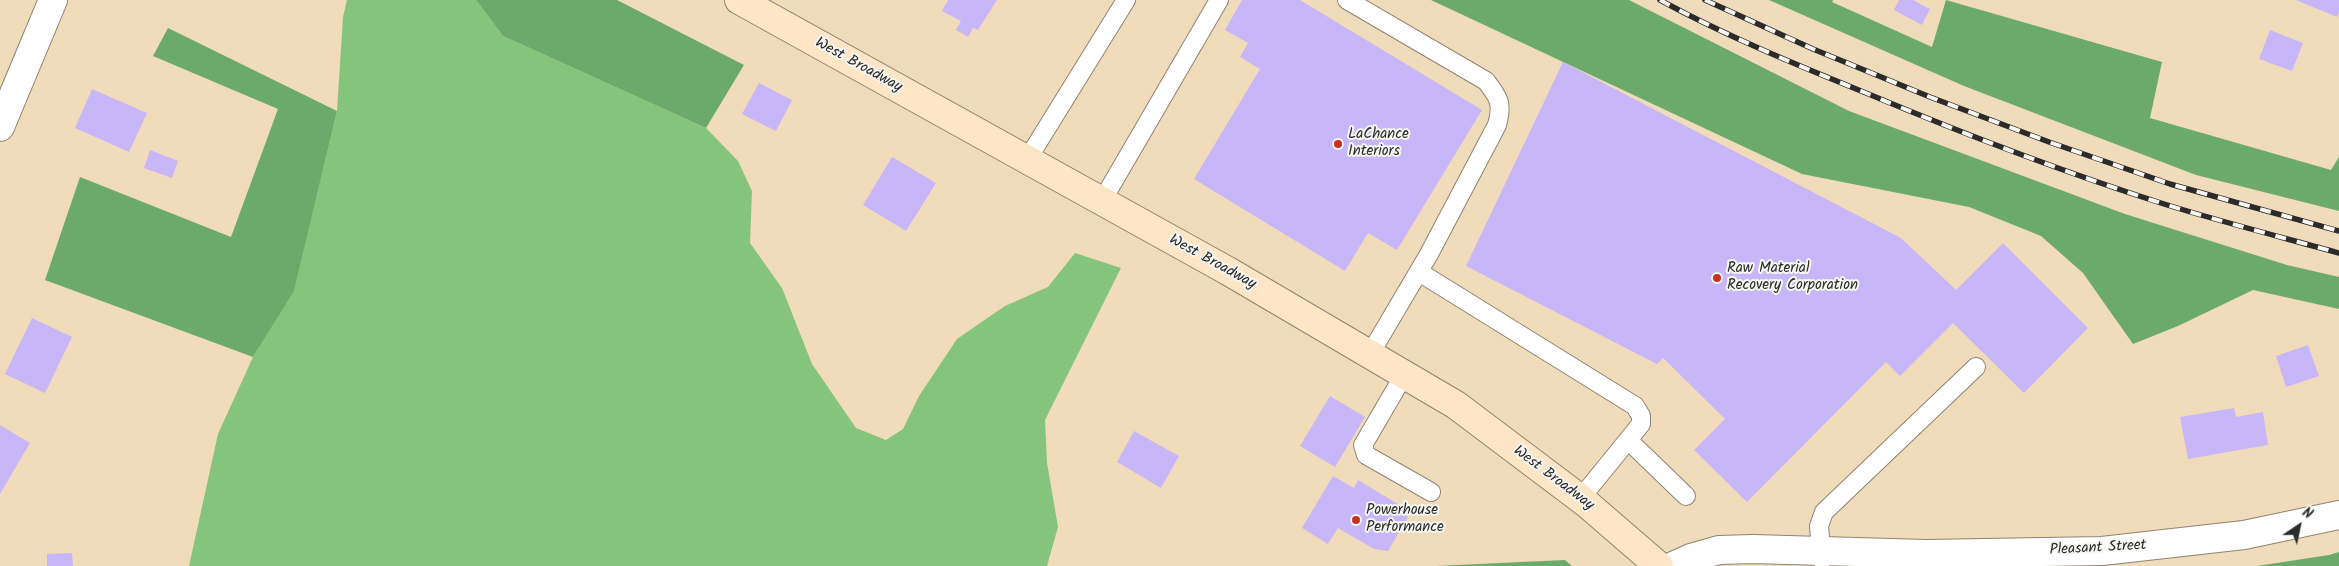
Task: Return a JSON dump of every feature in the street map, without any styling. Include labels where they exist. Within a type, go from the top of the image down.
[{"type":"main road","name":"West Broadway","points":[[739,0],[767,7],[1027,160],[1228,271],[1456,405],[1580,499],[1658,566]]},
{"type":"street","points":[[0,127],[53,0]]},
{"type":"street","name":"Pleasant Street","points":[[1673,566],[1691,558],[1719,550],[1754,549],[1820,560],[1854,553],[1926,554],[2102,550],[2244,534],[2339,515]]},
{"type":"lane","points":[[1027,160],[1126,0]]},
{"type":"lane","points":[[1102,201],[1220,0]]},
{"type":"lane","points":[[1347,0],[1486,81],[1498,97],[1501,110],[1497,125],[1419,272],[1370,354]]},
{"type":"lane","points":[[1419,272],[1635,406],[1641,416],[1641,424],[1580,499]]},
{"type":"lane","points":[[1820,560],[1819,526],[1824,512],[1976,367]]},
{"type":"lane","points":[[1404,375],[1363,445],[1363,449],[1366,454],[1431,492]]},
{"type":"lane","points":[[1628,440],[1686,496]]},
{"type":"green space","points":[[347,0],[476,0],[503,36],[706,128],[738,161],[752,191],[750,243],[782,288],[812,364],[856,428],[886,440],[903,429],[919,396],[957,339],[1005,306],[1048,287],[1075,253],[1121,268],[1045,420],[1047,463],[1058,527],[1047,566],[189,566],[218,434],[253,357],[294,290],[337,111],[343,17]]},
{"type":"green space","points":[[476,0],[617,0],[744,65],[706,128],[503,36]]},
{"type":"green space","points":[[1431,0],[1629,0],[1849,111],[2125,214],[2287,265],[2339,277],[2339,309],[2253,290],[2178,326],[2133,344],[2083,273],[2041,236],[1969,207],[1802,174]]},
{"type":"green space","points":[[1769,0],[1833,0],[1832,2],[1932,47],[1946,0],[2162,62],[2150,118],[2331,170],[2339,157],[2339,211],[2196,175],[1964,86]]},
{"type":"green space","points":[[168,28],[337,111],[294,291],[253,357],[45,280],[80,177],[231,237],[278,109],[153,56]]},
{"type":"green space","points":[[2339,552],[2339,566],[2257,566],[2329,555]]},
{"type":"green space","points":[[1565,560],[1572,566],[1435,566]]},
{"type":"building","points":[[948,0],[997,0],[978,30],[973,28],[968,37],[956,30],[961,21],[942,11]]},
{"type":"building","name":"LaChance Interiors","points":[[1242,0],[1300,0],[1482,110],[1397,250],[1368,233],[1345,271],[1194,179],[1260,69],[1240,57],[1248,43],[1225,30]]},
{"type":"building","points":[[1899,0],[1913,0],[1930,9],[1922,25],[1894,10]]},
{"type":"building","points":[[2296,0],[2339,0],[2339,13],[2337,17]]},
{"type":"building","points":[[2270,30],[2303,43],[2292,71],[2259,59]]},
{"type":"building","name":"Raw Material Recovery Corporation","points":[[1563,62],[1901,238],[1956,290],[2003,243],[2088,328],[2024,393],[1953,323],[1900,376],[1886,362],[1747,502],[1694,450],[1725,419],[1663,358],[1657,364],[1466,266]]},
{"type":"building","points":[[759,83],[792,100],[776,131],[742,114]]},
{"type":"building","points":[[92,89],[147,113],[129,152],[75,128]]},
{"type":"building","points":[[150,150],[178,161],[172,178],[144,168]]},
{"type":"building","points":[[892,157],[936,183],[906,231],[863,205]]},
{"type":"building","points":[[32,318],[72,337],[45,393],[5,374]]},
{"type":"building","points":[[2308,345],[2319,376],[2286,387],[2276,356]]},
{"type":"building","points":[[1330,396],[1365,417],[1335,467],[1300,446]]},
{"type":"building","points":[[2234,408],[2236,417],[2263,412],[2268,445],[2188,459],[2180,417]]},
{"type":"building","points":[[0,425],[30,443],[0,494]]},
{"type":"building","points":[[1134,431],[1179,456],[1161,488],[1117,462]]},
{"type":"building","name":"Powerhouse Performance","points":[[1333,476],[1354,488],[1358,480],[1411,512],[1388,551],[1374,549],[1338,528],[1328,544],[1302,528]]},
{"type":"building","points":[[72,553],[73,566],[47,566],[47,554]]},
{"type":"railway","points":[[1660,0],[1710,26],[1788,61],[2014,152],[2164,204],[2339,253]]},
{"type":"railway","points":[[1705,0],[1813,49],[1930,97],[2049,142],[2170,184],[2339,231]]},
{"type":"place","name":"LaChance Interiors","points":[[1338,144]]},
{"type":"place","name":"Raw Material Recovery Corporation","points":[[1717,278]]},
{"type":"place","name":"Powerhouse Performance","points":[[1356,520]]}]
